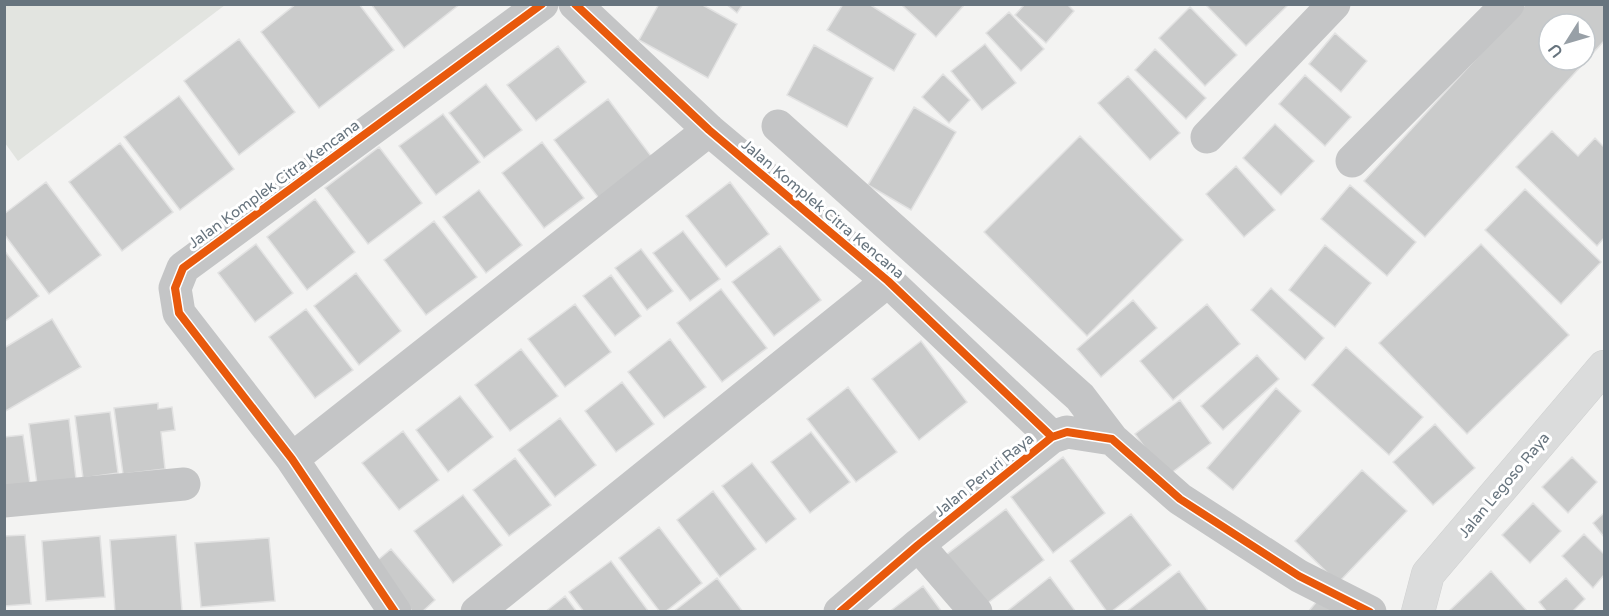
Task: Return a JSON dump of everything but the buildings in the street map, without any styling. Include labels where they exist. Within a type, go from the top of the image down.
[{"type":"street","name":"Jalan Komplek Citra Kencana","points":[[395,612],[292,459],[179,313],[175,288],[183,268],[542,4]]},
{"type":"street","name":"Jalan Komplek Citra Kencana","points":[[575,4],[709,130],[888,281],[1052,437]]},
{"type":"street","points":[[1207,137],[1334,4]]},
{"type":"street","points":[[1352,161],[1508,4]]},
{"type":"street","points":[[778,126],[1080,397],[1112,438],[1180,499],[1299,576],[1370,612]]},
{"type":"street","points":[[292,459],[709,130]]},
{"type":"street","name":"Jalan Komplek Citra Kencana","points":[[477,612],[888,281]]},
{"type":"street","name":"Jalan Legoso Raya","points":[[1418,612],[1428,574],[1605,367]]},
{"type":"street","name":"Jalan Peruri Raya","points":[[840,612],[918,545],[1052,437],[1067,432],[1112,438]]},
{"type":"street","points":[[4,501],[184,484]]},
{"type":"street","points":[[918,545],[976,612]]},
{"type":"shaded area","points":[[5,4],[225,5],[18,161],[5,143]]},
{"type":"cycle path","points":[[395,612],[292,459],[179,313],[175,288],[183,268],[542,4]]},
{"type":"cycle path","points":[[575,4],[709,130],[888,281],[1052,437]]},
{"type":"cycle path","points":[[840,612],[918,545],[1052,437],[1067,432],[1112,439],[1180,499],[1299,576],[1370,612]]}]
